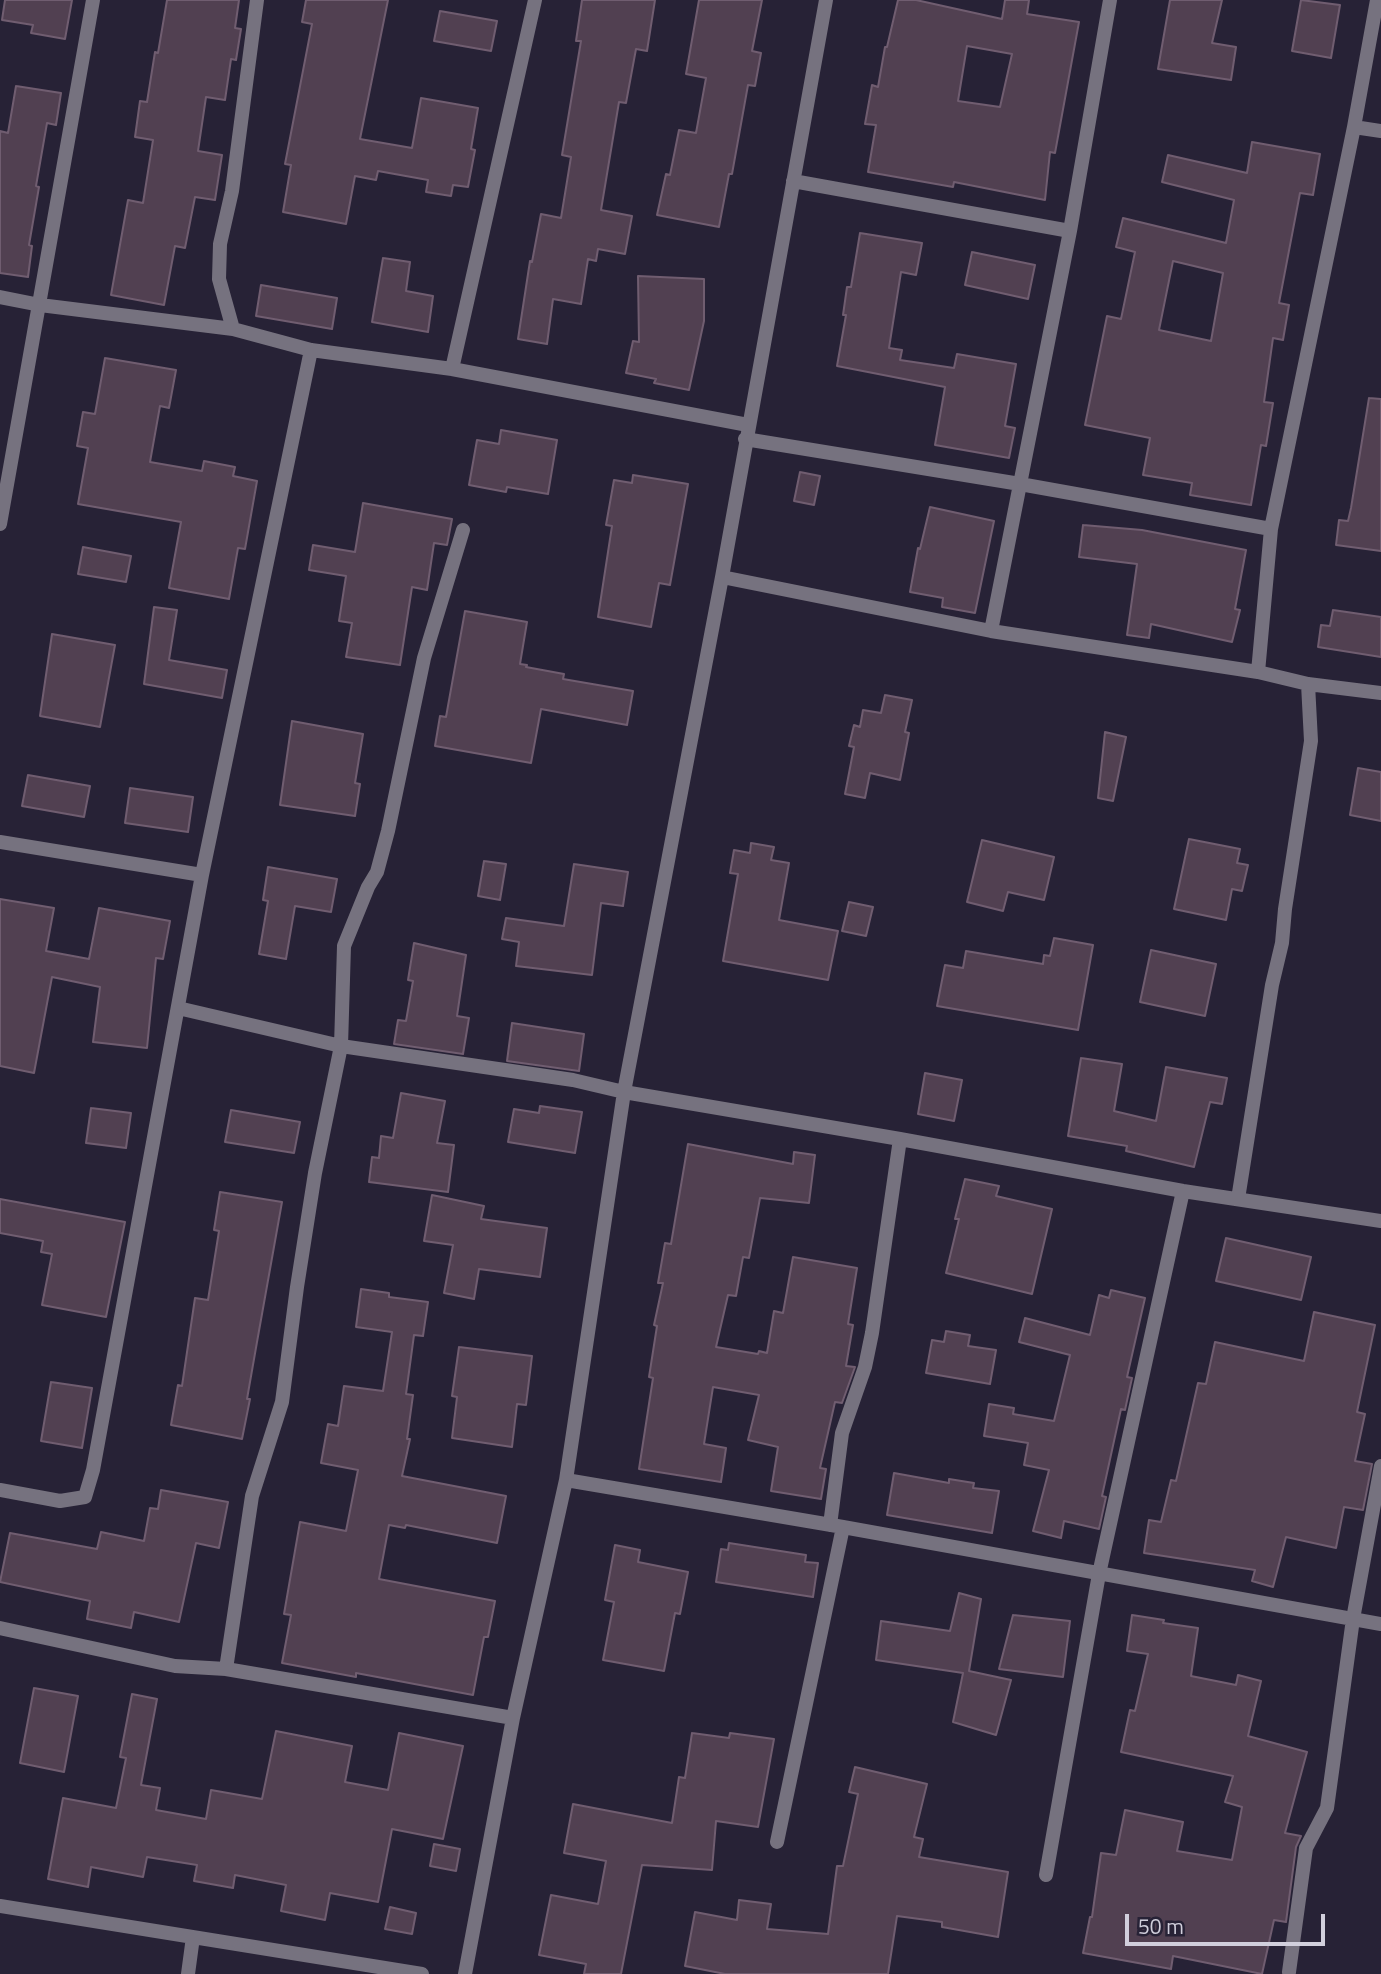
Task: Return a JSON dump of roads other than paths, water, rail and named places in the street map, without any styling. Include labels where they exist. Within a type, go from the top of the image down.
[{"type":"street","points":[[0,524],[93,0]]},
{"type":"street","points":[[233,329],[219,279],[220,244],[232,191],[257,0]]},
{"type":"street","points":[[452,369],[534,0]]},
{"type":"street","points":[[466,1974],[513,1718],[565,1480],[624,1092],[722,577],[826,0]]},
{"type":"street","points":[[990,631],[1070,231],[1110,0]]},
{"type":"street","points":[[1258,672],[1271,529],[1354,127],[1377,0]]},
{"type":"street","points":[[1354,127],[1381,131]]},
{"type":"street","points":[[793,181],[1070,231]]},
{"type":"street","points":[[0,297],[40,305],[233,329],[311,350],[452,369],[747,432],[1271,529]]},
{"type":"street","points":[[0,1490],[60,1501],[85,1497],[93,1470],[202,876],[311,350]]},
{"type":"street","points":[[226,1669],[252,1496],[282,1402],[315,1173],[341,1046],[345,946],[381,858],[424,658],[463,530]]},
{"type":"street","points":[[722,577],[990,631],[1258,672],[1308,684],[1381,693]]},
{"type":"street","points":[[1238,1199],[1272,985],[1282,943],[1311,741],[1308,684]]},
{"type":"street","points":[[0,842],[202,876]]},
{"type":"street","points":[[178,1008],[341,1046],[573,1080],[624,1092],[1183,1191],[1381,1221]]},
{"type":"street","points":[[778,1842],[836,1526],[842,1433],[865,1367],[872,1333],[900,1139]]},
{"type":"street","points":[[1046,1875],[1099,1574],[1183,1191]]},
{"type":"street","points":[[1289,1972],[1306,1849],[1327,1808],[1353,1619],[1381,1466]]},
{"type":"street","points":[[565,1480],[1381,1624]]},
{"type":"street","points":[[0,1629],[175,1666],[226,1669],[513,1718]]},
{"type":"street","points":[[0,1906],[422,1974]]},
{"type":"street","points":[[188,1974],[193,1937]]}]
